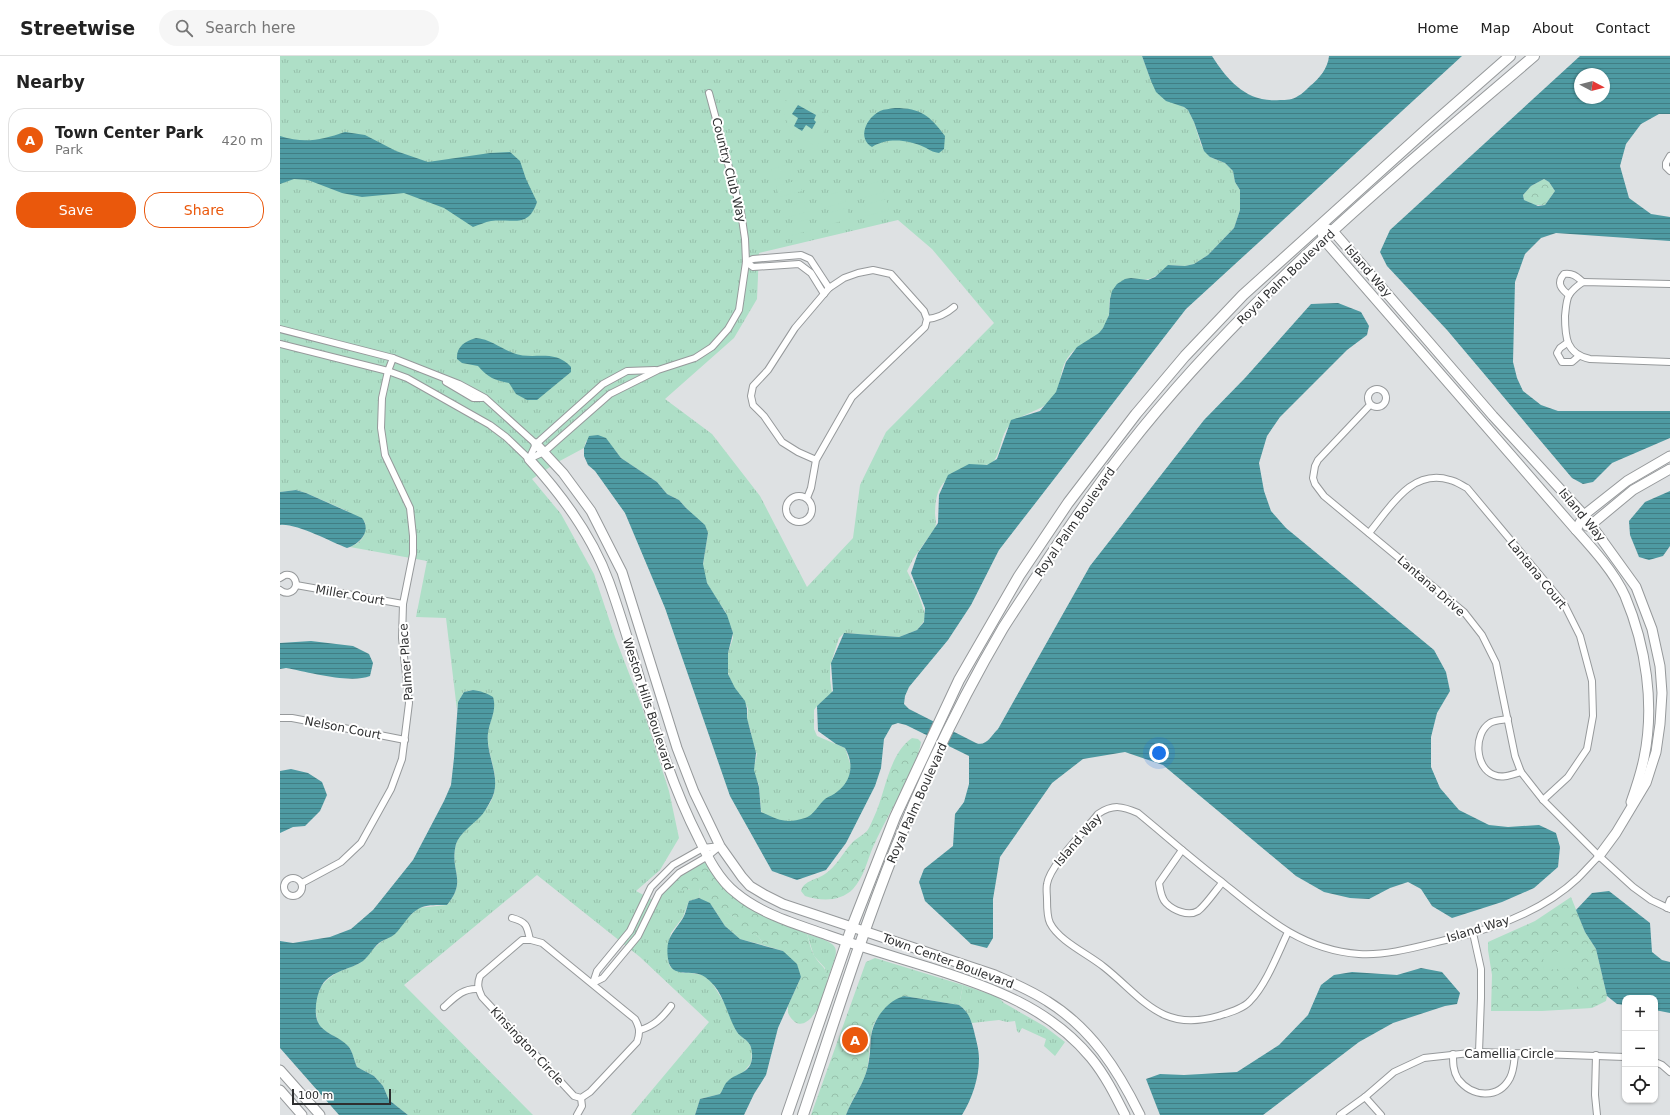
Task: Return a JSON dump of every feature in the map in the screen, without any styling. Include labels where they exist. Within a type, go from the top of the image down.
[{"type":"main road","name":"Royal Palm Boulevard","points":[[787,1115],[852,927],[895,817],[928,744],[959,680],[1019,576],[1068,503],[1127,426],[1185,356],[1243,295],[1510,56]]},
{"type":"main road","name":"Royal Palm Boulevard","points":[[803,1115],[859,946],[896,848],[939,751],[950,727],[1004,626],[1080,510],[1126,449],[1163,404],[1242,317],[1333,231],[1421,152],[1534,56]]},
{"type":"street","name":"Country Club Way","points":[[529,459],[544,452],[610,394],[658,370],[695,358],[712,346],[728,329],[739,310],[746,262],[745,238],[741,212],[708,94]]},
{"type":"street","points":[[1670,156],[1666,163],[1666,166],[1670,171]]},
{"type":"street","name":"Island Way","points":[[1288,932],[1258,992],[1250,1002],[1229,1013],[1202,1021],[1184,1020],[1163,1014],[1147,1006],[1104,967],[1060,936],[1050,923],[1047,904],[1047,884],[1053,869],[1098,814],[1107,808],[1127,808],[1138,813],[1257,912],[1288,932],[1304,940],[1332,949],[1359,954],[1387,953],[1473,933],[1527,913],[1551,899],[1578,878],[1599,856],[1646,783],[1656,752],[1662,693],[1660,666],[1652,629],[1636,587],[1592,524],[1493,416],[1333,231],[1320,226]]},
{"type":"street","name":"Island Way","points":[[1320,226],[1324,240],[1603,561],[1624,595],[1638,633],[1647,674],[1648,731],[1644,758],[1628,813]]},
{"type":"street","points":[[746,262],[753,259],[801,255],[810,260],[829,288]]},
{"type":"street","points":[[805,268],[810,260]]},
{"type":"street","points":[[746,262],[753,267],[799,264],[811,273],[824,294]]},
{"type":"street","points":[[807,498],[811,488],[816,460],[852,398],[925,327],[927,319],[924,311],[891,274],[873,270],[858,273],[844,278],[829,288],[796,328],[768,370],[753,386],[751,396],[753,405],[764,416],[782,442],[798,452],[816,460]]},
{"type":"street","points":[[1569,295],[1561,289],[1559,283],[1560,278],[1564,274],[1575,275],[1583,282]]},
{"type":"street","points":[[1670,284],[1583,282],[1574,288],[1569,295],[1566,304],[1565,330],[1567,343],[1580,356],[1590,358],[1670,362]]},
{"type":"street","points":[[927,319],[936,318],[946,314],[954,307]]},
{"type":"street","name":"Weston Hills Boulevard","points":[[280,329],[393,358],[425,370],[473,398],[485,398],[544,452],[563,472],[591,511],[622,572],[677,748],[694,792],[720,846],[742,878],[764,896],[783,904],[865,931]]},
{"type":"street","points":[[1567,343],[1560,348],[1557,353],[1562,362],[1572,362],[1580,356]]},
{"type":"street","name":"Weston Hills Boulevard","points":[[280,344],[388,371],[452,398],[468,407],[474,416],[490,425],[506,437],[529,459],[549,481],[577,519],[608,580],[663,756],[680,800],[703,848],[728,886],[750,904],[768,913],[859,946]]},
{"type":"street","name":"Palmer Place","points":[[302,883],[341,862],[361,843],[391,789],[402,759],[409,703],[402,638],[403,604],[413,554],[413,536],[410,508],[386,455],[381,428],[382,398],[388,371],[393,358]]},
{"type":"street","name":"Country Club Way","points":[[529,459],[536,444],[603,384],[628,371],[658,370]]},
{"type":"street","name":"Lantana Drive","points":[[1370,405],[1318,460],[1315,466],[1313,478],[1315,484],[1324,496],[1464,612],[1482,635],[1496,663],[1515,756],[1522,772],[1543,800],[1599,856],[1633,887],[1651,900],[1669,909]]},
{"type":"street","points":[[1576,530],[1584,515],[1627,480],[1670,456]]},
{"type":"street","points":[[1576,530],[1592,524],[1633,490],[1670,469]]},
{"type":"street","name":"Lantana Court","points":[[1369,533],[1407,488],[1419,480],[1435,478],[1450,480],[1467,488],[1564,604],[1580,636],[1592,681],[1593,716],[1587,748],[1568,777],[1543,800]]},
{"type":"street","points":[[799,496],[807,498],[812,505],[812,514],[809,518],[798,523],[790,519],[786,511],[787,502],[790,499],[799,496]]},
{"type":"street","name":"Miller Court","points":[[280,578],[285,575],[292,576],[296,585],[403,604]]},
{"type":"street","points":[[280,590],[282,592],[289,593],[293,591],[296,585]]},
{"type":"street","points":[[1638,633],[1652,629]]},
{"type":"street","name":"Nelson Court","points":[[280,718],[292,718],[405,740]]},
{"type":"street","points":[[1508,719],[1491,722],[1483,729],[1478,740],[1479,755],[1485,768],[1494,776],[1506,777],[1522,772]]},
{"type":"street","points":[[593,983],[597,971],[630,931],[651,887],[673,865],[703,848],[720,846]]},
{"type":"street","points":[[593,983],[603,978],[638,936],[659,893],[678,873],[708,856],[720,846]]},
{"type":"street","points":[[1182,850],[1159,882],[1161,894],[1166,903],[1181,912],[1191,914],[1198,911],[1222,882]]},
{"type":"street","points":[[1669,909],[1670,900]]},
{"type":"street","points":[[512,918],[521,920],[526,925],[530,940]]},
{"type":"street","name":"Town Center Boulevard","points":[[865,931],[932,953],[1007,981],[1048,1001],[1078,1024],[1094,1040],[1118,1073],[1140,1115]]},
{"type":"street","points":[[1473,933],[1480,969],[1481,998],[1479,1052]]},
{"type":"street","points":[[444,1007],[463,991],[478,989],[480,976],[522,940],[542,943],[593,983],[635,1019],[640,1026],[640,1030],[637,1042],[590,1092],[581,1098],[582,1106],[577,1115]]},
{"type":"street","name":"Town Center Boulevard","points":[[859,946],[953,975],[998,991],[1033,1008],[1070,1036],[1091,1058],[1113,1091],[1125,1115]]},
{"type":"street","points":[[605,962],[612,968]]},
{"type":"street","name":"Kinsington Circle","points":[[478,989],[482,998],[574,1096],[581,1098]]},
{"type":"street","points":[[640,1030],[650,1027],[661,1019],[671,1006]]},
{"type":"street","points":[[1070,1036],[1078,1024]]},
{"type":"street","name":"Camellia Circle","points":[[1340,1115],[1365,1097],[1394,1072],[1424,1058],[1479,1052],[1622,1057]]},
{"type":"street","points":[[1453,1054],[1454,1068],[1458,1078],[1472,1092],[1492,1093],[1502,1088],[1509,1079],[1514,1068],[1515,1054]]},
{"type":"street","points":[[1596,1055],[1595,1095],[1597,1115]]},
{"type":"street","points":[[1658,1063],[1670,1072]]},
{"type":"street","points":[[280,1070],[320,1115]]},
{"type":"street","points":[[280,1090],[302,1115]]},
{"type":"street","points":[[1365,1097],[1381,1115]]},
{"type":"green space","points":[[280,56],[1142,56],[1151,81],[1176,103],[1188,110],[1194,122],[1201,145],[1210,157],[1225,163],[1233,171],[1235,182],[1240,190],[1240,210],[1234,228],[1208,255],[1194,264],[1185,266],[1169,265],[1152,278],[1143,280],[1131,278],[1114,290],[1110,298],[1109,314],[1105,325],[1096,336],[1077,348],[1069,356],[1065,362],[1059,386],[1054,397],[1044,406],[1022,416],[1008,427],[1003,437],[997,457],[990,465],[979,465],[965,470],[948,479],[940,487],[935,513],[935,528],[913,559],[907,571],[918,593],[925,614],[924,621],[917,630],[899,637],[844,633],[839,638],[830,666],[832,693],[814,710],[814,729],[817,736],[845,748],[851,766],[849,779],[842,788],[811,818],[785,824],[763,817],[759,785],[753,772],[757,754],[752,746],[751,732],[747,719],[748,709],[747,706],[738,698],[727,668],[728,653],[733,638],[732,629],[725,611],[710,590],[702,571],[708,533],[679,500],[667,494],[657,482],[621,458],[615,450],[586,441],[584,448],[556,463],[532,479],[561,514],[594,574],[615,637],[642,707],[669,791],[679,838],[660,870],[636,891],[655,901],[673,878],[688,890],[694,887],[699,888],[699,898],[689,901],[683,917],[671,933],[668,946],[668,960],[670,967],[683,973],[703,975],[711,981],[725,1004],[737,1032],[749,1043],[752,1050],[751,1063],[742,1074],[728,1081],[720,1094],[700,1099],[695,1115],[631,1115],[709,1022],[640,957],[537,875],[404,985],[533,1115],[408,1115],[389,1100],[383,1086],[374,1076],[357,1067],[350,1048],[322,1029],[318,1024],[315,1007],[317,996],[322,985],[327,980],[336,973],[358,964],[365,959],[381,942],[395,933],[401,924],[418,908],[447,905],[453,896],[457,882],[454,854],[456,844],[463,833],[489,805],[495,790],[494,773],[488,740],[488,732],[493,714],[494,703],[473,690],[464,692],[458,702],[457,710],[446,618],[416,617],[427,561],[350,547],[358,543],[363,538],[365,522],[345,510],[306,493],[296,490],[280,492]],"holes":[[[898,220],[932,249],[994,323],[886,432],[860,485],[853,538],[807,587],[760,496],[712,434],[665,399],[734,338],[757,299],[759,253]]]},
{"type":"green space","points":[[790,92],[824,109],[822,113],[831,117],[817,147],[790,133],[783,108]]},
{"type":"green space","points":[[794,163],[797,173],[774,180],[771,169]]},
{"type":"green space","points":[[1544,179],[1549,182],[1555,191],[1545,205],[1535,205],[1524,200],[1523,195],[1531,186]]},
{"type":"green space","points":[[799,180],[802,191],[779,197],[776,186]]},
{"type":"green space","points":[[881,181],[884,192],[862,198],[859,187]]},
{"type":"green space","points":[[843,191],[846,202],[823,208],[820,197]]},
{"type":"green space","points":[[886,199],[889,210],[866,216],[864,205]]},
{"type":"green space","points":[[804,202],[807,212],[784,218],[781,208]]},
{"type":"green space","points":[[847,208],[850,219],[827,225],[825,214]]},
{"type":"green space","points":[[809,219],[811,230],[789,236],[786,225]]},
{"type":"green space","points":[[912,738],[918,739],[921,742],[918,755],[873,847],[863,874],[857,884],[848,893],[836,898],[817,899],[805,896],[801,891],[803,887],[829,871],[853,842],[868,829],[878,807],[888,774],[904,745]]},
{"type":"green space","points":[[700,862],[708,863],[767,917],[807,934],[814,955],[826,972],[827,981],[819,1007],[814,1015],[807,1021],[801,1024],[794,1021],[788,1013],[788,1006],[801,977],[783,951],[763,945],[761,940],[755,935],[742,931],[739,928],[736,918],[699,898],[699,888],[682,891],[676,889],[673,878]]},
{"type":"green space","points":[[1571,897],[1585,932],[1596,949],[1607,996],[1606,1001],[1592,1008],[1542,1011],[1491,1011],[1492,975],[1488,942],[1535,921]]},
{"type":"green space","points":[[710,903],[736,918],[745,932],[752,933],[757,936],[763,945],[740,939],[725,926]]},
{"type":"green space","points":[[807,934],[828,942],[836,949],[836,955],[827,982],[825,968],[814,956]]},
{"type":"green space","points":[[1572,951],[1574,968],[1544,970],[1543,953]]},
{"type":"green space","points":[[875,958],[963,985],[959,1005],[904,996],[882,1013],[875,1022],[872,1029],[866,1073],[846,1115],[811,1115],[866,962]]},
{"type":"green space","points":[[1577,984],[1577,994],[1558,994],[1558,985]]},
{"type":"green space","points":[[963,985],[998,997],[1004,1003],[1044,1026],[1065,1042],[1055,1056],[1044,1046],[1046,1039],[1022,1028],[1019,1033],[1017,1031],[1015,1021],[1007,1022],[999,1020],[972,1023],[965,1010],[959,1005]]},
{"type":"water","points":[[1142,56],[1212,56],[1232,82],[1248,94],[1268,100],[1287,100],[1300,95],[1317,80],[1327,65],[1329,56],[1462,56],[1186,309],[999,550],[971,605],[948,640],[909,687],[905,696],[904,704],[909,709],[976,743],[980,744],[986,742],[998,729],[1090,566],[1204,420],[1245,378],[1311,304],[1338,303],[1361,312],[1369,326],[1367,335],[1347,350],[1280,417],[1267,436],[1259,463],[1264,491],[1271,511],[1286,528],[1434,650],[1446,672],[1450,691],[1437,713],[1431,737],[1431,767],[1440,788],[1459,810],[1489,825],[1508,827],[1539,825],[1556,833],[1560,847],[1558,867],[1534,888],[1502,902],[1452,918],[1432,906],[1421,889],[1408,882],[1390,888],[1369,899],[1350,898],[1324,892],[1296,876],[1163,765],[1125,752],[1083,759],[1052,783],[1000,857],[993,899],[993,938],[987,948],[971,944],[925,901],[919,882],[924,869],[953,846],[955,814],[964,802],[969,784],[969,756],[906,725],[898,723],[892,725],[884,739],[881,768],[875,786],[846,843],[826,870],[797,880],[772,871],[730,796],[665,608],[625,513],[595,471],[588,465],[584,456],[584,448],[589,436],[598,435],[606,438],[621,458],[657,482],[667,494],[679,500],[705,525],[708,533],[703,564],[707,583],[727,615],[733,633],[728,653],[728,674],[735,688],[745,701],[747,709],[747,718],[756,753],[754,770],[759,787],[761,812],[787,821],[808,817],[825,799],[835,794],[843,787],[849,777],[850,771],[850,760],[845,748],[836,744],[818,731],[817,706],[833,691],[831,663],[844,633],[899,637],[917,630],[924,622],[925,608],[911,573],[918,553],[938,523],[939,495],[948,475],[969,464],[987,465],[997,459],[1011,420],[1040,411],[1056,392],[1066,362],[1077,347],[1099,333],[1103,328],[1109,315],[1112,291],[1117,284],[1125,279],[1131,278],[1148,280],[1155,277],[1168,265],[1185,266],[1194,264],[1208,255],[1234,228],[1240,210],[1240,190],[1235,182],[1233,171],[1225,163],[1210,157],[1204,151],[1194,122],[1188,110],[1184,107],[1166,101],[1156,92]]},
{"type":"water","points":[[1580,56],[1670,56],[1670,114],[1659,114],[1641,124],[1626,144],[1620,166],[1629,198],[1651,214],[1670,217],[1670,241],[1556,233],[1541,238],[1525,254],[1515,282],[1513,362],[1517,378],[1523,391],[1541,405],[1558,411],[1670,411],[1670,438],[1612,463],[1593,482],[1583,484],[1572,478],[1447,330],[1387,266],[1380,252],[1390,230]],"holes":[[[1544,179],[1549,182],[1555,191],[1545,205],[1538,206],[1524,200],[1523,195],[1531,186]]]},
{"type":"water","points":[[798,105],[816,115],[814,120],[816,122],[812,129],[806,125],[802,131],[794,126],[798,118],[792,114]]},
{"type":"water","points":[[904,108],[924,114],[935,123],[945,136],[944,149],[937,153],[905,141],[885,142],[872,147],[867,143],[864,134],[867,123],[871,118],[880,111]]},
{"type":"water","points":[[345,132],[365,135],[396,151],[428,162],[490,153],[510,152],[520,161],[526,179],[537,202],[529,216],[524,219],[513,221],[491,221],[473,227],[444,208],[404,193],[362,197],[342,193],[308,180],[294,179],[280,184],[280,136],[297,140],[313,140]]},
{"type":"water","points":[[476,338],[486,340],[508,351],[521,355],[550,356],[558,358],[571,367],[571,372],[537,400],[527,400],[516,394],[509,383],[492,378],[478,366],[462,363],[457,359],[458,351],[462,345]]},
{"type":"water","points":[[296,490],[362,518],[366,528],[363,536],[352,546],[347,548],[304,530],[287,525],[280,525],[280,492]]},
{"type":"water","points":[[1670,491],[1670,546],[1663,556],[1649,560],[1639,557],[1630,535],[1629,521],[1645,502]]},
{"type":"water","points":[[311,641],[353,646],[369,654],[373,663],[370,676],[352,679],[286,668],[280,669],[280,643]]},
{"type":"water","points":[[473,690],[483,692],[493,697],[494,711],[488,733],[488,742],[495,776],[495,785],[494,793],[484,812],[463,833],[456,844],[454,854],[457,882],[453,896],[447,905],[421,907],[414,911],[392,937],[379,943],[363,961],[336,973],[326,980],[322,985],[316,1003],[316,1015],[320,1026],[349,1047],[357,1067],[374,1076],[383,1086],[389,1100],[408,1115],[339,1115],[280,1048],[280,941],[293,943],[330,937],[351,929],[373,910],[413,860],[451,785],[458,702],[464,692]]},
{"type":"water","points":[[291,769],[308,773],[322,782],[327,795],[320,811],[305,826],[293,827],[280,833],[280,771]]},
{"type":"water","points":[[1609,891],[1650,923],[1652,952],[1662,960],[1670,962],[1670,1013],[1658,1011],[1658,995],[1622,995],[1622,1005],[1617,1004],[1607,996],[1596,949],[1585,932],[1576,910],[1592,893]]},
{"type":"water","points":[[699,898],[710,903],[725,926],[740,939],[783,951],[797,964],[801,977],[778,1028],[766,1075],[754,1094],[744,1115],[695,1115],[700,1099],[720,1094],[727,1082],[744,1072],[749,1067],[752,1056],[750,1045],[737,1032],[721,995],[711,982],[705,977],[695,973],[678,972],[670,965],[667,952],[671,936],[684,916],[689,901]]},
{"type":"water","points":[[1421,968],[1442,972],[1460,993],[1457,1004],[1445,1006],[1393,1023],[1359,1042],[1263,1115],[1160,1115],[1146,1079],[1160,1074],[1184,1075],[1237,1072],[1279,1045],[1308,1015],[1321,985],[1334,975],[1352,972],[1397,975]]},
{"type":"water","points":[[904,996],[959,1005],[967,1013],[974,1031],[979,1059],[976,1081],[969,1102],[962,1115],[846,1115],[866,1073],[872,1030],[878,1017],[887,1006],[898,998]]},
{"type":"place","name":"Town Center Park","points":[[855,1040]]}]
